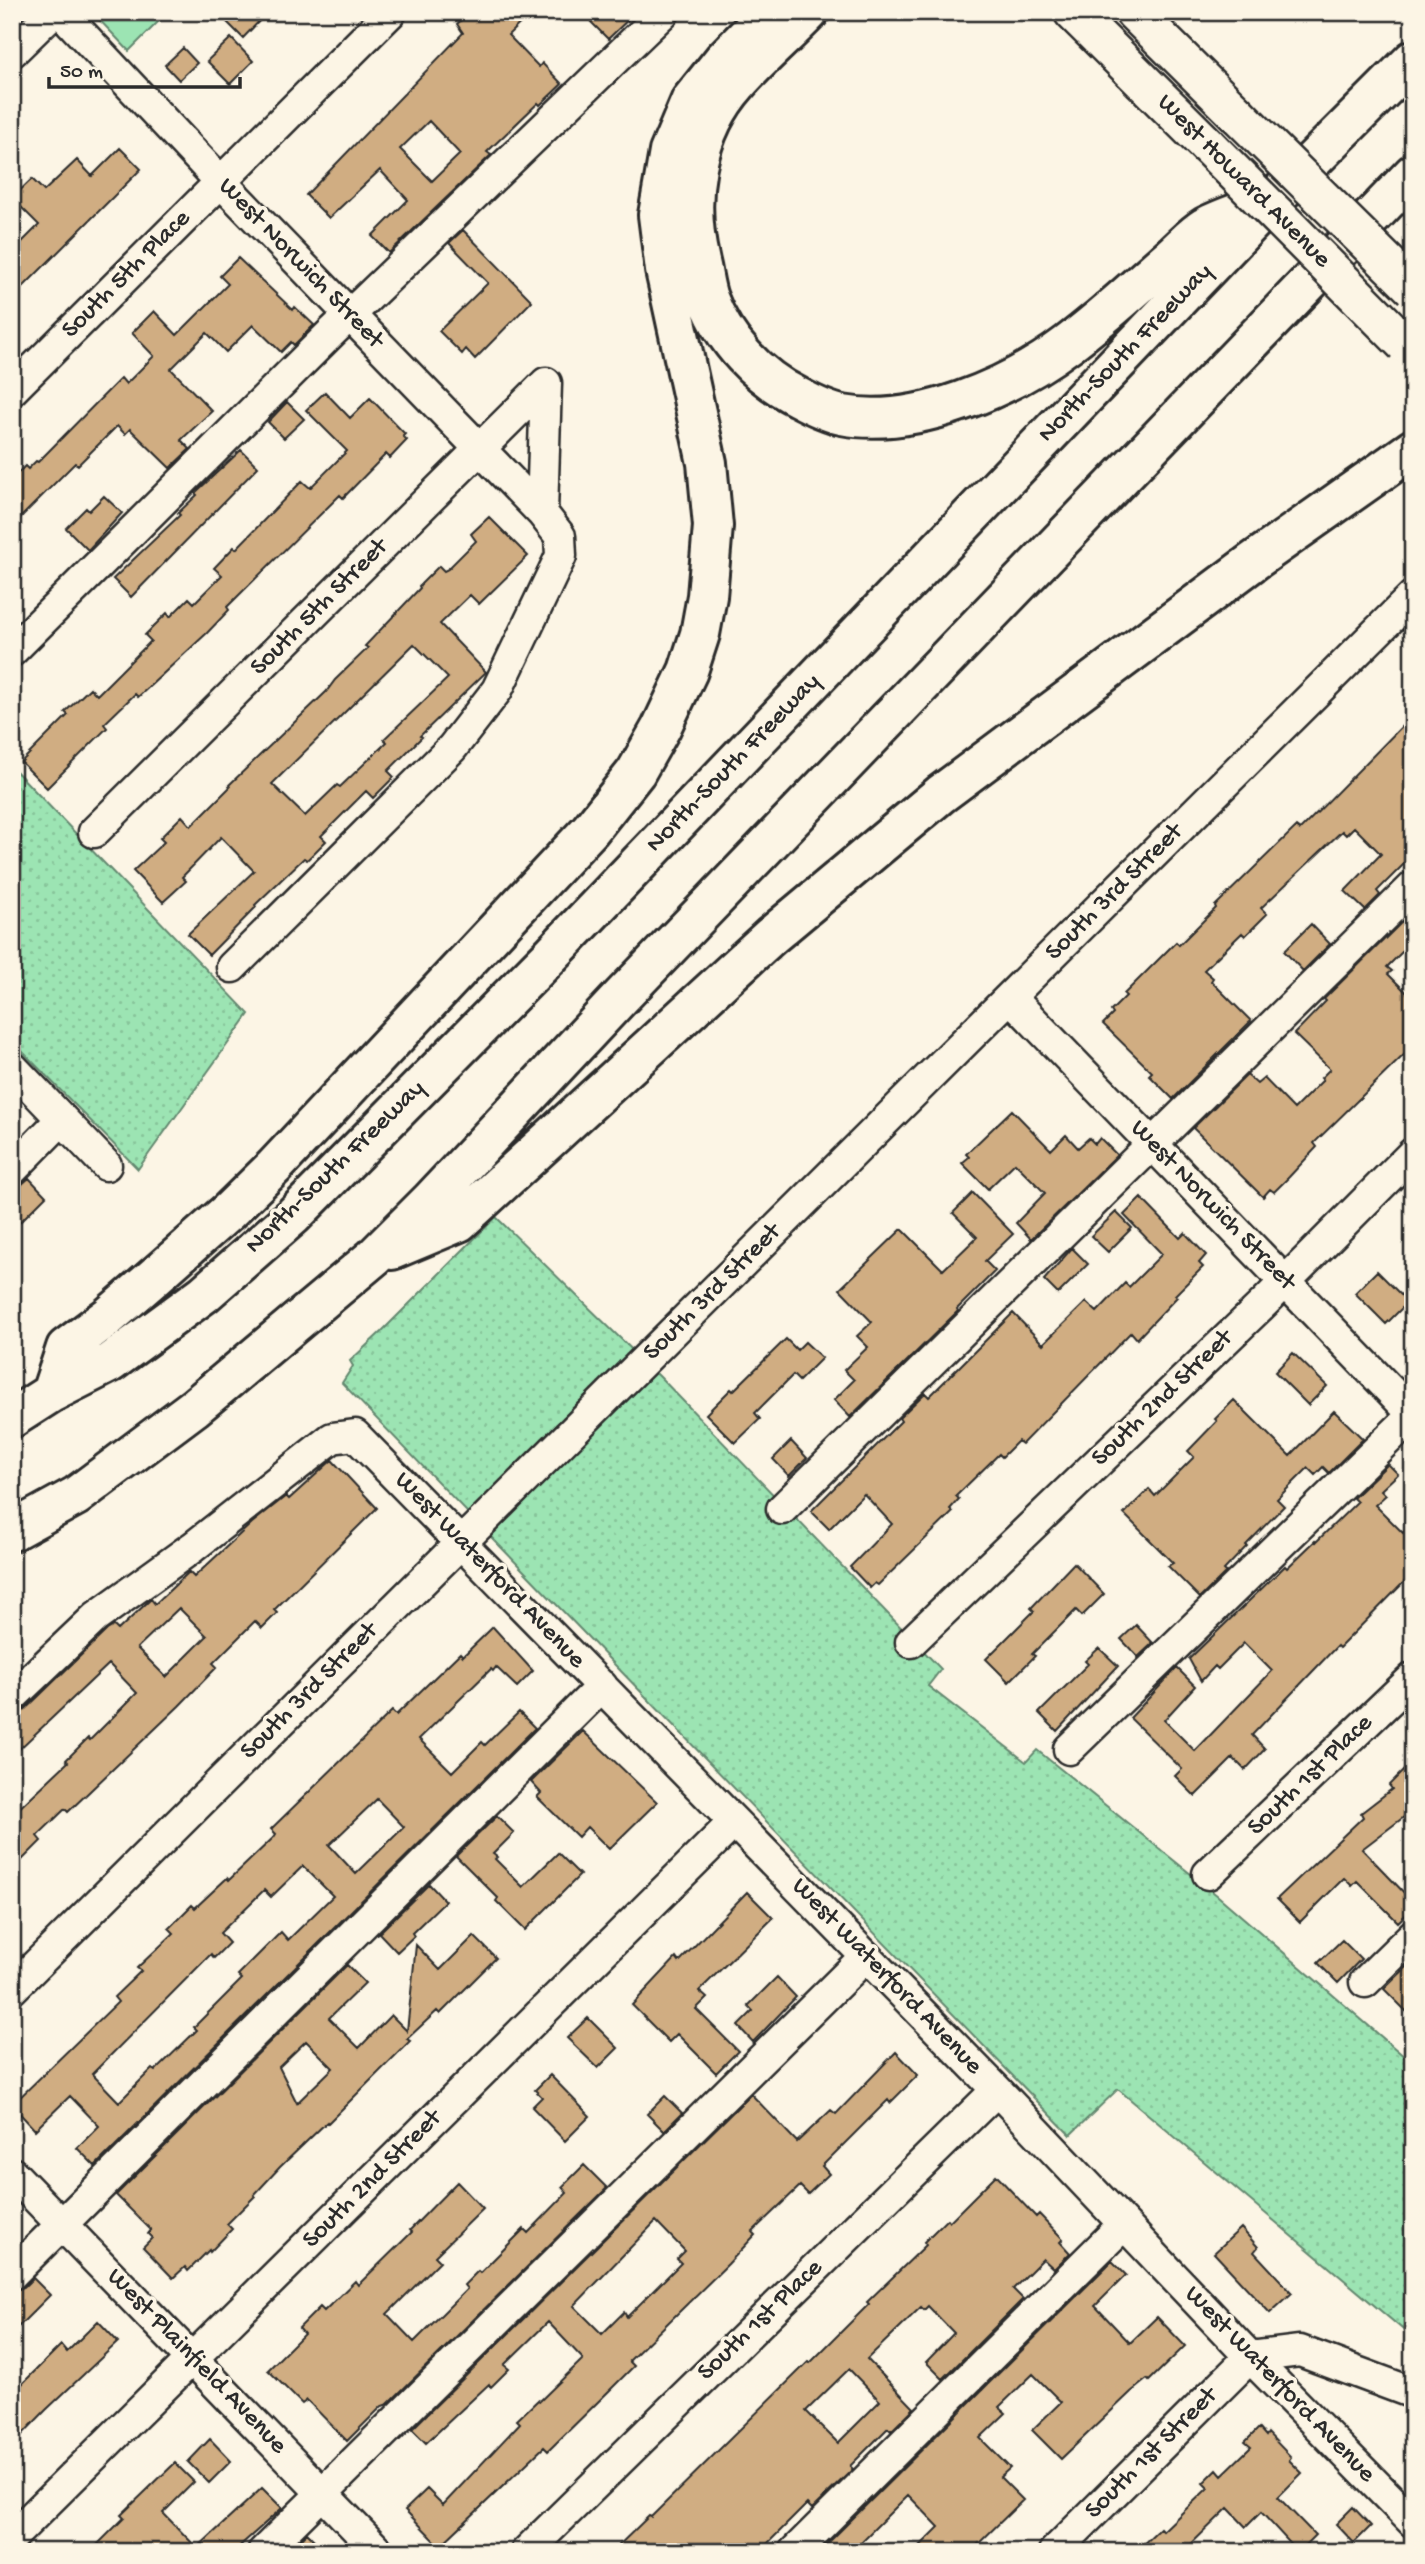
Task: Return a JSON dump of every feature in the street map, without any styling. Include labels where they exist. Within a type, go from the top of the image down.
[{"type":"highway","points":[[51,1393],[66,1348],[144,1286],[274,1167],[590,830],[636,772],[661,729],[688,671],[700,634],[707,596],[713,526],[707,463],[665,270],[659,215],[669,152],[691,100],[723,60],[770,12]]},
{"type":"highway","points":[[809,12],[737,85],[702,145],[693,182],[697,250],[708,298],[725,333],[749,363],[779,388],[810,403],[841,415],[869,418],[896,416],[976,397],[1027,372],[1069,343],[1205,228],[1274,199]]},
{"type":"highway","name":"North-South Freeway","points":[[12,1418],[51,1393],[110,1363],[204,1294],[293,1216],[549,957],[1274,199],[1413,60]]},
{"type":"highway","points":[[12,1531],[76,1496],[184,1415],[374,1257],[432,1200],[621,997],[1413,174]]},
{"type":"highway","points":[[374,1257],[459,1222],[771,936],[931,802],[1254,561],[1413,449]]},
{"type":"main road","name":"West Howard Avenue","points":[[1073,12],[1409,348]]},
{"type":"main road","name":"West Howard Avenue","points":[[1134,12],[1413,288]]},
{"type":"street","points":[[12,52],[53,12]]},
{"type":"street","name":"West Norwich Street","points":[[61,12],[221,182],[542,513],[560,536],[561,556],[497,690],[452,748],[232,967]]},
{"type":"street","name":"South 5th Place","points":[[12,390],[391,12]]},
{"type":"street","points":[[12,651],[350,315],[664,12]]},
{"type":"street","name":"South 5th Street","points":[[94,832],[546,383],[542,513]]},
{"type":"street","name":"South 3rd Street","points":[[12,1989],[1413,596]]},
{"type":"street","points":[[782,1509],[1413,887]]},
{"type":"street","name":"West Norwich Street","points":[[1011,998],[1413,1414]]},
{"type":"street","points":[[12,1067],[106,1165]]},
{"type":"street","points":[[12,1170],[62,1119]]},
{"type":"street","name":"South 2nd Street","points":[[911,1642],[1285,1282],[1413,1153]]},
{"type":"street","points":[[1069,1749],[1413,1414]]},
{"type":"street","name":"West Waterford Avenue","points":[[12,1697],[96,1617],[193,1547],[332,1438],[355,1435],[997,2090],[1250,2357],[1413,2522]]},
{"type":"street","name":"South 1st Place","points":[[1209,1874],[1413,1678]]},
{"type":"street","points":[[12,2274],[601,1686]]},
{"type":"street","name":"South 2nd Street","points":[[12,2536],[734,1822]]},
{"type":"street","points":[[1365,1982],[1413,1934]]},
{"type":"street","points":[[263,2552],[866,1956]]},
{"type":"street","name":"South 1st Place","points":[[526,2552],[997,2090]]},
{"type":"street","name":"West Plainfield Avenue","points":[[12,2173],[379,2552]]},
{"type":"street","points":[[794,2552],[1124,2224]]},
{"type":"street","points":[[1250,2357],[1300,2351],[1413,2393]]},
{"type":"street","name":"South 1st Street","points":[[1054,2552],[1250,2357]]},
{"type":"green space","points":[[92,12],[168,12],[129,51]]},
{"type":"green space","points":[[12,767],[249,1014],[138,1169],[12,1041]]},
{"type":"green space","points":[[496,1217],[660,1377],[941,1669],[928,1686],[1026,1762],[1037,1750],[1218,1896],[1413,2064],[1413,2338],[1118,2089],[1070,2135],[342,1383],[353,1366],[350,1361]]},
{"type":"building","points":[[217,12],[268,12],[243,38]]},
{"type":"building","points":[[470,12],[532,12],[508,35],[539,67],[542,63],[562,84],[487,152],[491,155],[389,253],[372,236],[408,200],[380,170],[329,218],[306,195],[463,33],[457,24]],"holes":[[[429,121],[460,154],[432,181],[400,149]]]},
{"type":"building","points":[[601,12],[636,12],[608,39],[591,22]]},
{"type":"building","points":[[231,38],[253,61],[230,84],[207,61]]},
{"type":"building","points":[[183,48],[197,63],[179,80],[165,65]]},
{"type":"building","points":[[120,148],[141,169],[12,298],[12,252],[39,225],[12,198],[32,179],[44,191],[77,160],[92,176]]},
{"type":"building","points":[[463,230],[532,301],[475,359],[466,349],[462,354],[439,331],[488,283],[449,243]]},
{"type":"building","points":[[238,258],[293,310],[295,307],[314,325],[294,345],[291,342],[281,352],[253,325],[226,352],[207,333],[171,369],[212,411],[181,440],[190,449],[170,468],[130,429],[125,434],[117,426],[78,465],[75,463],[12,526],[12,479],[25,466],[28,469],[38,462],[121,378],[126,384],[154,356],[132,333],[154,311],[177,335],[228,284],[220,276]]},
{"type":"building","points":[[325,392],[350,418],[370,398],[405,434],[403,436],[407,440],[390,458],[386,454],[343,498],[340,495],[227,607],[229,610],[207,633],[138,697],[135,694],[104,724],[107,728],[47,788],[21,762],[68,715],[65,712],[90,688],[97,695],[151,641],[145,635],[167,613],[170,617],[189,598],[194,603],[222,575],[214,568],[234,547],[236,549],[302,481],[310,488],[347,451],[306,410]]},
{"type":"building","points":[[287,402],[304,419],[284,438],[268,422]]},
{"type":"building","points":[[241,450],[258,467],[131,597],[113,579],[180,515],[178,513],[197,495],[195,493]]},
{"type":"building","points":[[104,496],[122,513],[88,550],[66,528],[86,508],[89,511]]},
{"type":"building","points":[[489,517],[528,556],[479,604],[470,595],[440,624],[486,672],[388,771],[394,777],[373,798],[366,791],[321,836],[326,841],[307,860],[304,858],[255,905],[209,955],[188,934],[254,871],[221,837],[182,877],[186,881],[163,902],[133,871],[164,842],[160,838],[182,816],[191,826],[229,785],[326,692],[368,648],[365,646],[419,586],[439,566],[444,571],[448,569],[476,541],[471,534]],"holes":[[[414,644],[448,678],[384,739],[387,742],[305,816],[272,784]]]},
{"type":"building","points":[[1413,715],[1413,855],[1377,891],[1380,895],[1365,910],[1345,891],[1381,854],[1354,827],[1346,835],[1342,831],[1261,908],[1267,914],[1245,936],[1242,933],[1204,970],[1213,978],[1211,981],[1251,1021],[1173,1099],[1149,1075],[1152,1072],[1103,1024],[1113,1014],[1111,1011],[1126,996],[1124,994],[1176,942],[1179,945],[1296,827],[1300,830]]},
{"type":"building","points":[[1405,919],[1413,927],[1413,941],[1387,967],[1392,971],[1388,974],[1413,999],[1413,1046],[1314,1143],[1317,1147],[1289,1177],[1274,1192],[1270,1189],[1263,1197],[1193,1128],[1247,1075],[1257,1084],[1264,1078],[1294,1109],[1323,1080],[1321,1078],[1330,1069],[1294,1034],[1326,1001],[1324,999]]},
{"type":"building","points":[[1311,924],[1330,944],[1303,971],[1284,951]]},
{"type":"building","points":[[1012,1110],[1051,1150],[1066,1135],[1078,1148],[1089,1138],[1095,1144],[1100,1138],[1117,1155],[1031,1239],[1016,1223],[1045,1193],[1015,1163],[988,1189],[962,1163],[969,1157],[966,1154]]},
{"type":"building","points":[[29,1178],[46,1196],[12,1230],[12,1193]]},
{"type":"building","points":[[973,1193],[1013,1234],[985,1261],[995,1271],[850,1417],[834,1400],[854,1380],[844,1370],[868,1347],[857,1336],[872,1322],[840,1289],[902,1229],[943,1270],[977,1237],[953,1213]]},
{"type":"building","points":[[1141,1198],[1180,1238],[1185,1233],[1206,1255],[1199,1263],[1203,1267],[1137,1339],[1131,1332],[1022,1444],[1018,1441],[1002,1457],[999,1454],[956,1496],[959,1499],[950,1509],[953,1512],[878,1585],[875,1583],[870,1588],[850,1567],[892,1524],[864,1494],[829,1529],[811,1511],[901,1421],[899,1418],[925,1393],[929,1397],[1013,1313],[1043,1344],[1086,1302],[1097,1312],[1125,1283],[1129,1287],[1162,1254],[1124,1215]]},
{"type":"building","points":[[1116,1212],[1132,1228],[1108,1252],[1091,1236]]},
{"type":"building","points":[[1072,1248],[1088,1264],[1058,1294],[1044,1280]]},
{"type":"building","points":[[1377,1271],[1408,1302],[1386,1324],[1355,1293]]},
{"type":"building","points":[[786,1339],[797,1350],[805,1342],[822,1358],[799,1381],[793,1375],[755,1413],[760,1419],[735,1443],[706,1414]]},
{"type":"building","points":[[1293,1353],[1327,1386],[1308,1405],[1275,1372]]},
{"type":"building","points":[[1234,1400],[1290,1456],[1334,1411],[1363,1439],[1329,1473],[1323,1467],[1315,1475],[1308,1468],[1277,1499],[1284,1506],[1200,1598],[1168,1566],[1173,1563],[1124,1514],[1149,1489],[1155,1496],[1194,1457],[1188,1451]]},
{"type":"building","points":[[791,1441],[807,1458],[789,1476],[773,1459]]},
{"type":"building","points":[[332,1460],[377,1508],[274,1610],[277,1613],[262,1628],[255,1621],[213,1663],[217,1667],[179,1706],[68,1812],[65,1809],[37,1836],[41,1841],[12,1870],[12,1815],[137,1693],[109,1664],[12,1756],[12,1722],[107,1630],[114,1626],[118,1630],[151,1599],[155,1604],[189,1572],[194,1577],[252,1523],[286,1496],[289,1499]],"holes":[[[179,1608],[207,1636],[166,1677],[137,1648]]]},
{"type":"building","points":[[1388,1464],[1398,1474],[1381,1490],[1386,1495],[1375,1505],[1403,1533],[1413,1523],[1413,1573],[1339,1648],[1337,1646],[1252,1735],[1265,1749],[1245,1770],[1233,1758],[1195,1796],[1175,1776],[1182,1769],[1130,1718],[1177,1668],[1195,1686],[1164,1720],[1195,1751],[1272,1671],[1244,1643],[1218,1669],[1215,1666],[1201,1681],[1189,1659],[1285,1566],[1287,1568],[1357,1502],[1353,1498]]},
{"type":"building","points":[[1074,1563],[1104,1594],[1082,1616],[1076,1610],[1032,1654],[1035,1656],[1009,1682],[986,1659],[1034,1611],[1031,1608]]},
{"type":"building","points":[[1136,1625],[1153,1643],[1138,1657],[1121,1639]]},
{"type":"building","points":[[493,1627],[533,1671],[517,1687],[496,1667],[493,1671],[491,1669],[419,1739],[452,1772],[482,1742],[485,1745],[519,1712],[535,1728],[95,2166],[77,2148],[99,2126],[70,2096],[35,2130],[12,2105],[118,2002],[114,1997],[141,1971],[137,1968],[174,1933],[169,1928],[192,1905],[195,1908],[227,1878],[229,1880],[274,1837],[276,1834],[271,1829],[392,1711],[396,1715],[460,1653],[463,1656]],"holes":[[[377,1799],[404,1827],[356,1874],[329,1845]],[[303,1866],[333,1896],[288,1940],[281,1932],[238,1975],[242,1979],[194,2027],[197,2030],[119,2102],[92,2074],[211,1954],[214,1958],[229,1943],[220,1933],[264,1890],[271,1897]]]},
{"type":"building","points":[[1099,1648],[1118,1666],[1057,1731],[1039,1713],[1088,1664],[1085,1661]]},
{"type":"building","points":[[583,1731],[657,1802],[609,1849],[587,1827],[578,1837],[537,1797],[541,1793],[531,1782]]},
{"type":"building","points":[[1413,1761],[1413,1810],[1362,1849],[1413,1902],[1413,1908],[1398,1922],[1357,1881],[1352,1886],[1344,1878],[1300,1922],[1277,1899],[1363,1817],[1361,1813],[1392,1789],[1389,1785]]},
{"type":"building","points":[[497,1816],[514,1833],[493,1854],[523,1887],[558,1853],[580,1875],[525,1930],[456,1856]]},
{"type":"building","points":[[429,1884],[445,1901],[397,1952],[379,1933]]},
{"type":"building","points":[[747,1892],[773,1918],[699,1991],[707,1998],[696,2009],[738,2051],[716,2073],[677,2034],[669,2042],[632,2005],[676,1958],[679,1962]]},
{"type":"building","points":[[474,1936],[496,1958],[440,2014],[437,2011],[407,2039],[410,2041],[280,2167],[227,2224],[232,2229],[210,2252],[209,2250],[188,2271],[185,2267],[173,2278],[143,2247],[152,2238],[148,2234],[151,2230],[116,2195],[347,1965],[365,1983],[329,2018],[359,2048],[391,2015],[407,2031],[416,1945],[440,1970]],"holes":[[[306,2041],[333,2068],[297,2103],[279,2067]]]},
{"type":"building","points":[[1342,1940],[1361,1959],[1338,1983],[1318,1963]]},
{"type":"building","points":[[1413,1961],[1413,2018],[1384,1989]]},
{"type":"building","points":[[777,1977],[796,1997],[753,2042],[738,2026],[753,2011],[748,2006]]},
{"type":"building","points":[[588,2018],[618,2048],[598,2068],[567,2038]]},
{"type":"building","points":[[896,2052],[918,2075],[890,2103],[888,2100],[822,2166],[829,2174],[808,2194],[800,2186],[752,2232],[755,2235],[728,2264],[629,2361],[634,2366],[612,2388],[548,2451],[544,2447],[440,2546],[405,2510],[427,2489],[443,2505],[520,2423],[517,2420],[583,2359],[548,2322],[504,2365],[509,2369],[491,2387],[489,2384],[426,2443],[412,2429],[751,2094],[797,2142],[831,2110],[836,2114]],"holes":[[[656,2221],[685,2251],[677,2259],[681,2263],[627,2317],[624,2312],[602,2334],[574,2306]]]},
{"type":"building","points":[[550,2075],[590,2116],[565,2141],[532,2107],[542,2097],[535,2090]]},
{"type":"building","points":[[665,2096],[682,2113],[664,2131],[647,2114]]},
{"type":"building","points":[[584,2165],[607,2188],[347,2441],[307,2400],[302,2404],[268,2370],[304,2334],[299,2328],[320,2307],[324,2311],[355,2281],[358,2285],[412,2232],[410,2230],[457,2182],[483,2209],[435,2256],[440,2261],[387,2314],[414,2342],[467,2289],[464,2285],[478,2271],[480,2273],[524,2229],[528,2233],[567,2193],[562,2187]]},
{"type":"building","points":[[996,2175],[1036,2217],[1039,2214],[1063,2239],[1060,2242],[1070,2253],[1054,2269],[1043,2259],[1013,2289],[1023,2299],[943,2379],[926,2362],[954,2333],[928,2306],[924,2310],[921,2307],[867,2359],[914,2408],[891,2431],[888,2428],[850,2466],[853,2469],[812,2509],[807,2504],[759,2552],[612,2552],[808,2362],[810,2363],[869,2304],[867,2302],[926,2245],[924,2242],[947,2219],[949,2222]],"holes":[[[849,2369],[880,2401],[838,2443],[806,2411]]]},
{"type":"building","points":[[1241,2228],[1258,2247],[1254,2252],[1292,2293],[1270,2313],[1214,2253]]},
{"type":"building","points":[[1112,2261],[1126,2275],[1095,2306],[1130,2343],[1157,2317],[1185,2346],[1149,2381],[1147,2379],[1131,2392],[1061,2459],[1032,2430],[1061,2402],[1033,2374],[999,2407],[1006,2413],[980,2438],[1010,2468],[1000,2477],[1023,2500],[970,2552],[914,2552],[939,2527],[908,2495],[851,2552],[819,2552]]},
{"type":"building","points":[[33,2278],[50,2295],[12,2333],[12,2291],[24,2287]]},
{"type":"building","points":[[98,2321],[118,2342],[12,2445],[12,2394],[61,2345],[67,2352]]},
{"type":"building","points":[[1259,2428],[1266,2436],[1268,2433],[1291,2457],[1289,2460],[1302,2473],[1278,2497],[1315,2535],[1298,2552],[1261,2512],[1246,2527],[1228,2508],[1183,2552],[1135,2552],[1160,2528],[1163,2531],[1208,2488],[1203,2483],[1217,2469],[1222,2475],[1251,2447],[1245,2442]]},
{"type":"building","points":[[210,2439],[231,2461],[209,2483],[188,2462]]},
{"type":"building","points":[[175,2463],[194,2482],[163,2513],[197,2548],[262,2488],[282,2508],[233,2552],[90,2552],[124,2518],[121,2515]]},
{"type":"building","points":[[1353,2507],[1371,2526],[1354,2543],[1336,2524]]},
{"type":"building","points":[[307,2533],[315,2541],[304,2552],[294,2552],[291,2549]]}]
